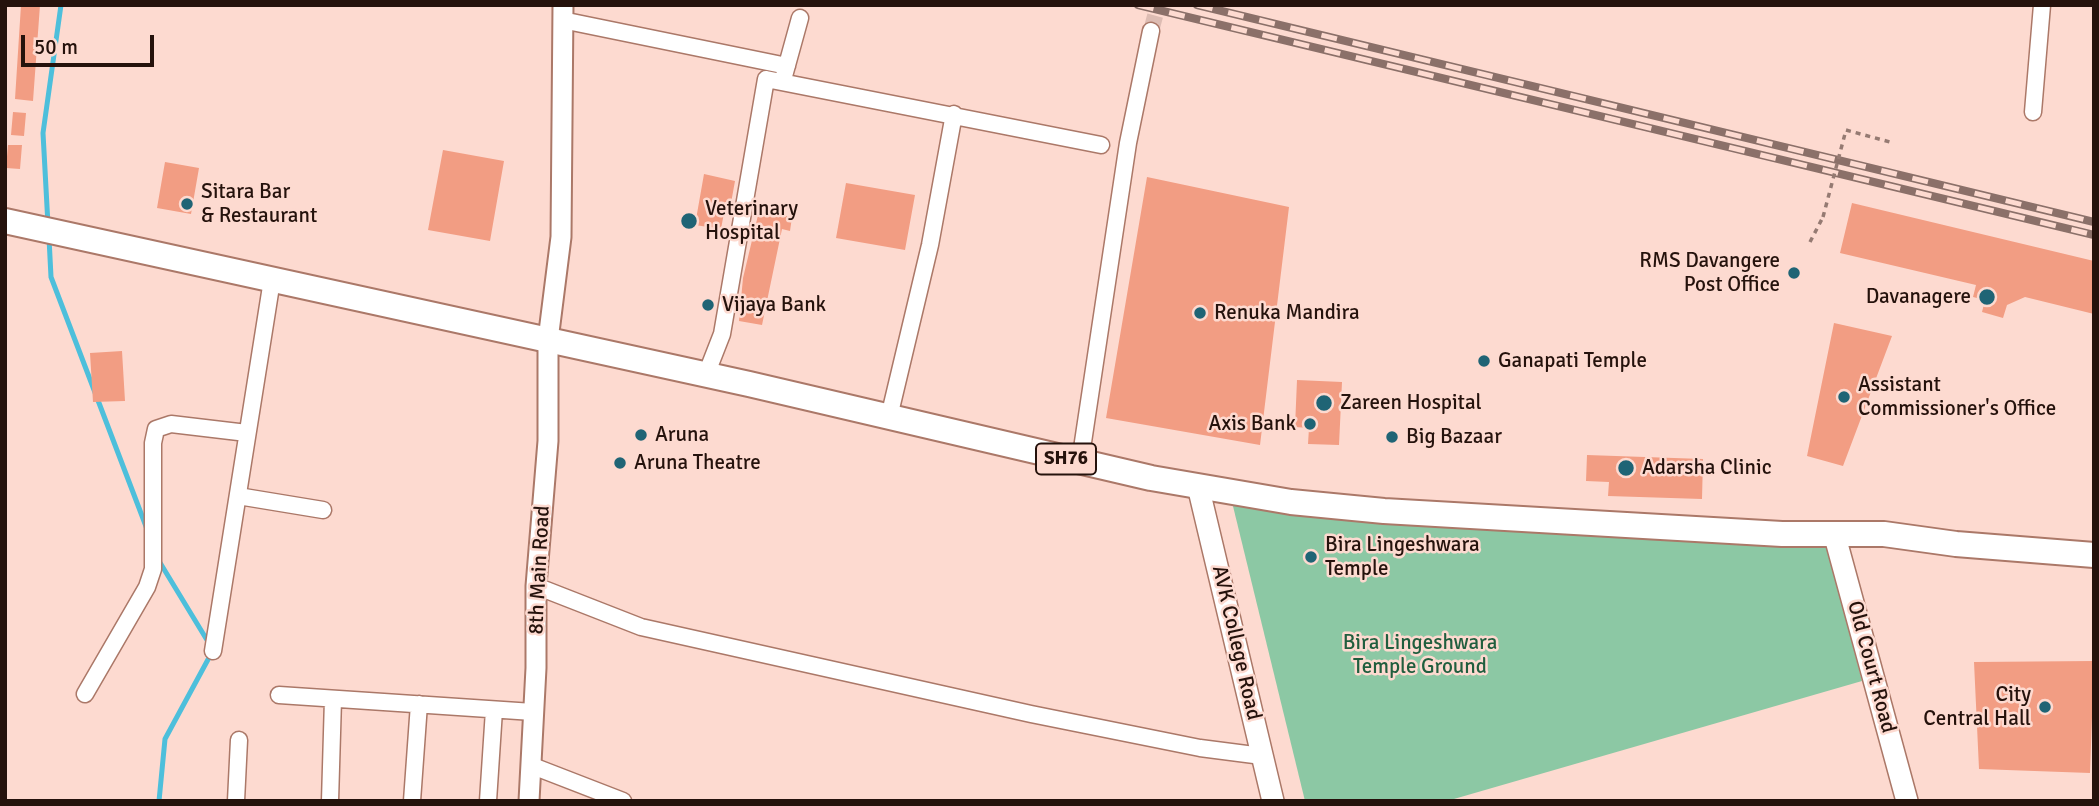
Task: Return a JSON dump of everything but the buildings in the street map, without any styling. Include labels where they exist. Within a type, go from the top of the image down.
[{"type":"main road","name":"SH76","points":[[5,221],[706,375],[1080,462],[1291,502],[1384,511],[1782,534],[1884,534],[1956,544],[2094,555]]},
{"type":"main road","name":"AVK College Road","points":[[1199,486],[1273,801]]},
{"type":"main road","name":"Old Court Road","points":[[1834,533],[1907,801]]},
{"type":"street","points":[[2033,112],[2042,5]]},
{"type":"street","points":[[562,13],[787,66]]},
{"type":"street","name":"8th Main Road","points":[[529,801],[536,586],[548,441],[548,340],[561,237],[562,13]]},
{"type":"street","points":[[782,82],[800,18]]},
{"type":"street","points":[[1080,462],[1128,142],[1151,31]]},
{"type":"street","points":[[706,375],[722,334],[766,79],[1101,145]]},
{"type":"street","points":[[889,417],[930,245],[954,114]]},
{"type":"street","points":[[213,651],[272,280]]},
{"type":"street","points":[[85,694],[153,569],[153,443],[156,429],[171,424],[247,433]]},
{"type":"street","points":[[238,496],[323,510]]},
{"type":"street","points":[[536,586],[640,627],[1031,714],[1200,748],[1262,756]]},
{"type":"street","points":[[279,695],[533,712]]},
{"type":"street","points":[[330,801],[333,699]]},
{"type":"street","points":[[412,801],[419,705]]},
{"type":"street","points":[[488,801],[494,710]]},
{"type":"street","points":[[236,801],[239,740]]},
{"type":"street","points":[[530,765],[623,801]]},
{"type":"path","points":[[1810,242],[1823,217],[1846,130],[1890,142]]},
{"type":"green space","name":"Bira Lingeshwara Temple Ground","points":[[1231,498],[1825,539],[1862,681],[1447,801],[1305,801]]},
{"type":"waterway","points":[[48,225],[43,133],[61,5]]},
{"type":"waterway","points":[[49,238],[51,277],[147,529]]},
{"type":"waterway","points":[[159,561],[210,645]]},
{"type":"waterway","points":[[159,801],[165,739],[211,654]]},
{"type":"tunnel","points":[[1151,31],[1158,5]]},
{"type":"railway","points":[[1138,5],[2094,235]]},
{"type":"railway","points":[[1197,5],[2094,222]]},
{"type":"place","name":"Sitara Bar & Restaurant","points":[[187,204]]},
{"type":"place","name":"Veterinary Hospital","points":[[689,221]]},
{"type":"place","name":"RMS Davangere Post Office","points":[[1794,273]]},
{"type":"place","name":"Davanagere","points":[[1987,297]]},
{"type":"place","name":"Vijaya Bank","points":[[708,305]]},
{"type":"place","name":"Renuka Mandira","points":[[1200,313]]},
{"type":"place","name":"Ganapati Temple","points":[[1484,361]]},
{"type":"place","name":"Assistant Commissioner's Office","points":[[1844,397]]},
{"type":"place","name":"Zareen Hospital","points":[[1324,403]]},
{"type":"place","name":"Axis Bank","points":[[1310,424]]},
{"type":"place","name":"Aruna","points":[[641,435]]},
{"type":"place","name":"Big Bazaar","points":[[1392,437]]},
{"type":"place","name":"Aruna Theatre","points":[[620,463]]},
{"type":"place","name":"Adarsha Clinic","points":[[1626,468]]},
{"type":"place","name":"Bira Lingeshwara Temple","points":[[1311,557]]},
{"type":"place","name":"City Central Hall","points":[[2045,707]]}]
